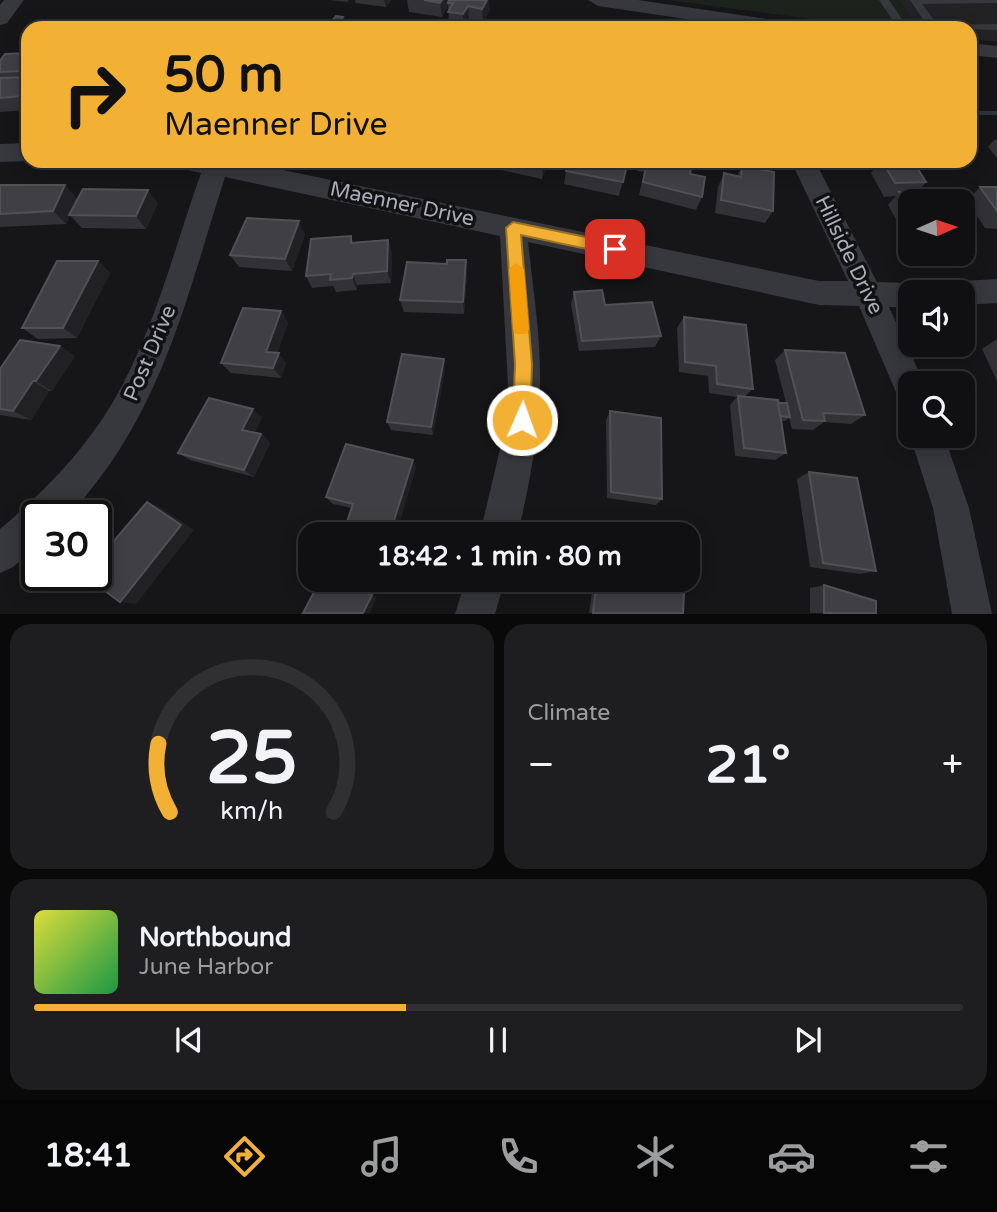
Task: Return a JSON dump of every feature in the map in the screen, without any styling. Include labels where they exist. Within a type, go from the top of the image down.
[{"type":"street","points":[[0,19],[14,0]]},
{"type":"street","points":[[598,0],[718,21]]},
{"type":"street","points":[[977,50],[997,52]]},
{"type":"street","points":[[0,153],[21,152]]},
{"type":"street","name":"Post Drive","points":[[57,500],[91,463],[133,398],[164,324],[215,168]]},
{"type":"street","name":"Maenner Drive","points":[[226,168],[819,293],[898,295]]},
{"type":"street","name":"Hillside Drive","points":[[806,168],[869,295],[903,371]]},
{"type":"street","points":[[502,522],[514,476],[522,420],[524,364],[513,228]]},
{"type":"street","points":[[975,292],[997,291]]},
{"type":"street","points":[[931,448],[951,508],[972,614]]},
{"type":"street","points":[[0,554],[21,536]]},
{"type":"street","points":[[475,614],[482,592]]},
{"type":"lane","points":[[884,0],[899,21]]},
{"type":"lane","points":[[914,0],[997,0]]},
{"type":"lane","points":[[914,0],[930,21]]},
{"type":"lane","points":[[977,27],[997,27]]},
{"type":"shaded area","points":[[668,0],[898,0],[914,21],[826,21]]},
{"type":"shaded area","points":[[898,0],[997,0],[997,42],[977,40],[977,21],[914,21]]},
{"type":"building","points":[[449,0],[487,0],[482,9],[468,6],[463,14],[448,12],[453,3],[448,3]]},
{"type":"building","points":[[336,16],[343,17],[340,21],[332,21]]},
{"type":"building","points":[[21,53],[21,71],[0,72],[0,61],[5,54]]},
{"type":"building","points":[[21,77],[21,96],[0,98],[0,78]]},
{"type":"building","points":[[567,168],[626,168],[623,182],[566,171]]},
{"type":"building","points":[[646,168],[691,168],[690,174],[705,177],[702,197],[643,182]]},
{"type":"building","points":[[742,168],[774,172],[773,211],[721,200],[724,173],[741,177]]},
{"type":"building","points":[[886,168],[917,168],[926,182],[895,183]]},
{"type":"building","points":[[0,185],[65,185],[53,211],[0,214]]},
{"type":"building","points":[[980,187],[997,187],[997,211]]},
{"type":"building","points":[[83,189],[148,190],[136,216],[69,215]]},
{"type":"building","points":[[247,218],[299,221],[285,259],[230,255]]},
{"type":"building","points":[[351,236],[351,243],[388,240],[387,271],[353,274],[352,278],[330,280],[331,274],[306,276],[311,239]]},
{"type":"building","points":[[447,260],[466,260],[463,302],[400,300],[407,262],[447,264]]},
{"type":"building","points":[[57,261],[98,261],[63,328],[22,328]]},
{"type":"building","points":[[602,290],[605,305],[652,302],[661,336],[582,341],[574,292]]},
{"type":"building","points":[[243,308],[281,311],[266,352],[279,353],[273,368],[221,363]]},
{"type":"building","points":[[684,317],[746,325],[753,389],[717,384],[716,366],[685,362]]},
{"type":"building","points":[[20,340],[60,346],[13,411],[0,409],[0,369]]},
{"type":"building","points":[[785,350],[845,353],[865,415],[823,413],[825,421],[803,420]]},
{"type":"building","points":[[402,354],[444,359],[431,427],[387,422]]},
{"type":"building","points":[[738,396],[778,400],[786,453],[744,448]]},
{"type":"building","points":[[209,398],[253,409],[242,430],[261,434],[244,470],[178,453]]},
{"type":"building","points":[[778,403],[787,403],[790,417],[780,416]]},
{"type":"building","points":[[610,411],[661,418],[662,499],[611,492]]},
{"type":"building","points":[[346,444],[413,460],[393,522],[347,522],[353,504],[326,497]]},
{"type":"building","points":[[809,472],[857,478],[876,571],[823,563]]},
{"type":"building","points":[[147,502],[181,525],[120,602],[105,591],[112,591],[112,543]]},
{"type":"building","points":[[824,585],[876,601],[876,613],[824,613]]},
{"type":"building","points":[[314,592],[365,592],[372,595],[363,613],[303,613]]},
{"type":"building","points":[[595,592],[684,593],[683,613],[593,613]]},
{"type":"waterway","points":[[977,113],[997,113]]},
{"type":"slow traffic","points":[[516,269],[521,329]]},
{"type":"route","points":[[522,420],[524,364],[513,228],[615,249]]}]
